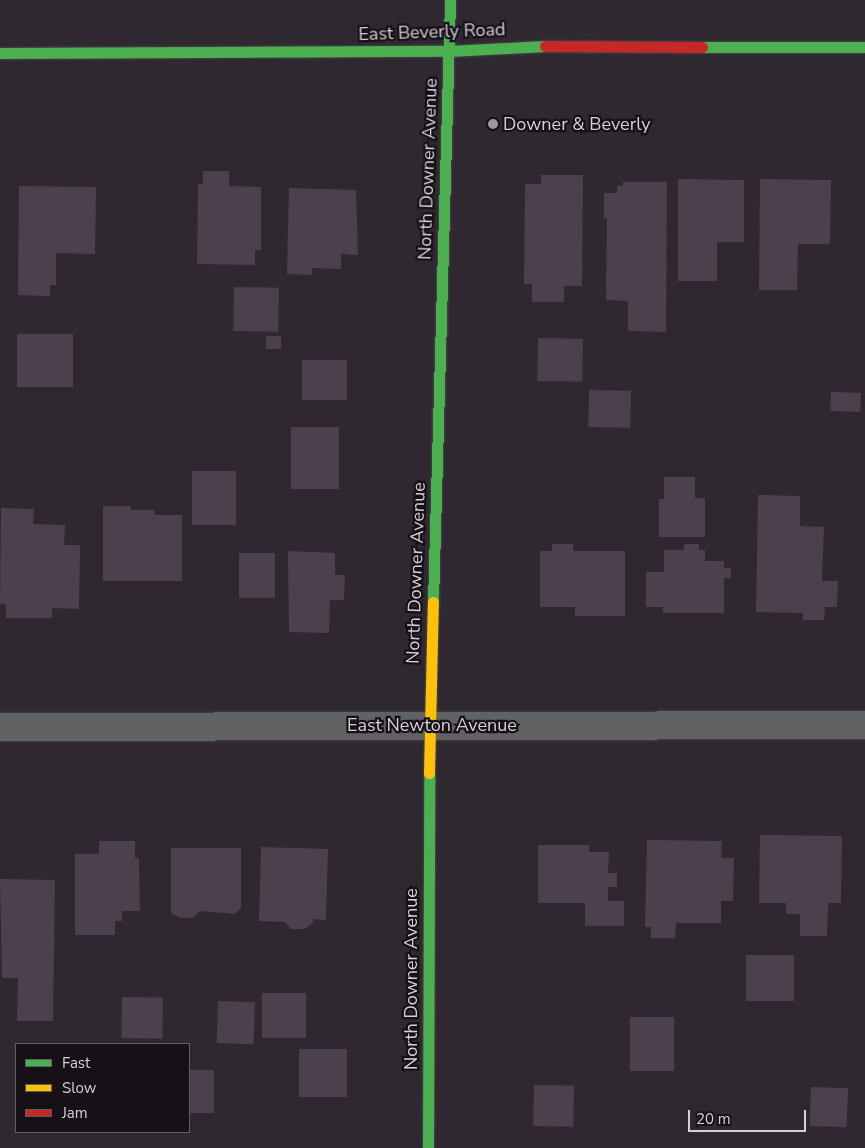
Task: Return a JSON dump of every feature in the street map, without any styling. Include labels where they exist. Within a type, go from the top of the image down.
[{"type":"street","name":"North Downer Avenue","points":[[428,1148],[429,725],[450,0]]},
{"type":"street","name":"East Beverly Road","points":[[0,53],[449,51],[523,46],[865,47]]},
{"type":"street","name":"East Newton Avenue","points":[[0,727],[865,725]]},
{"type":"building","points":[[203,171],[229,171],[229,186],[261,187],[261,250],[255,250],[255,265],[197,264],[198,184],[203,184]]},
{"type":"building","points":[[541,175],[583,175],[582,286],[564,286],[564,302],[532,302],[532,284],[524,284],[525,184],[541,184]]},
{"type":"building","points":[[678,179],[744,180],[744,242],[717,242],[717,281],[678,281]]},
{"type":"building","points":[[760,179],[831,180],[830,244],[798,244],[797,290],[759,290]]},
{"type":"building","points":[[623,182],[667,182],[666,332],[628,331],[628,301],[606,300],[607,218],[604,218],[604,193],[617,193],[617,186],[623,186]]},
{"type":"building","points":[[19,186],[96,187],[95,254],[56,253],[56,285],[50,285],[50,296],[18,295]]},
{"type":"building","points":[[289,188],[356,190],[358,255],[341,254],[341,269],[312,268],[312,275],[287,274]]},
{"type":"building","points":[[234,287],[279,288],[278,332],[233,331]]},
{"type":"building","points":[[17,334],[73,334],[73,387],[17,387]]},
{"type":"building","points":[[266,336],[281,336],[281,349],[266,349]]},
{"type":"building","points":[[538,338],[583,339],[582,382],[537,381]]},
{"type":"building","points":[[302,360],[347,360],[347,400],[302,400]]},
{"type":"building","points":[[589,390],[631,391],[630,428],[588,427]]},
{"type":"building","points":[[831,392],[861,393],[860,412],[830,411]]},
{"type":"building","points":[[291,427],[339,427],[339,489],[291,489]]},
{"type":"building","points":[[192,471],[236,471],[236,525],[192,525]]},
{"type":"building","points":[[664,477],[695,477],[695,498],[705,498],[705,537],[659,537],[659,499],[664,499]]},
{"type":"building","points":[[758,495],[800,496],[800,526],[824,527],[822,581],[838,581],[837,607],[825,607],[824,620],[803,620],[803,613],[756,612]]},
{"type":"building","points":[[103,506],[131,506],[131,510],[154,510],[155,515],[182,515],[182,581],[103,581]]},
{"type":"building","points":[[1,508],[34,509],[33,524],[65,525],[64,545],[80,545],[79,609],[52,608],[52,618],[6,618],[6,604],[0,604]]},
{"type":"building","points":[[552,544],[573,544],[573,551],[625,551],[625,616],[575,616],[575,607],[540,607],[540,551],[552,551]]},
{"type":"building","points":[[684,544],[699,544],[699,550],[705,550],[705,561],[724,561],[724,568],[731,568],[731,578],[724,578],[724,613],[663,613],[663,607],[646,607],[646,572],[664,572],[664,550],[684,550]]},
{"type":"building","points":[[288,551],[335,553],[335,575],[345,575],[344,600],[330,600],[329,633],[289,632]]},
{"type":"building","points":[[239,553],[275,553],[275,598],[239,598]]},
{"type":"building","points":[[760,835],[842,836],[841,903],[828,903],[827,936],[800,936],[800,914],[786,914],[786,903],[759,903]]},
{"type":"building","points":[[647,840],[722,841],[721,858],[734,858],[733,901],[721,901],[721,923],[676,923],[675,938],[651,938],[651,927],[645,927]]},
{"type":"building","points":[[99,841],[135,841],[135,858],[139,858],[140,911],[122,911],[122,921],[115,921],[115,935],[75,935],[75,854],[99,854]]},
{"type":"building","points":[[538,845],[589,845],[589,852],[609,852],[608,873],[617,873],[617,887],[608,887],[608,901],[624,901],[624,926],[585,926],[585,903],[538,903]]},
{"type":"building","points":[[261,847],[328,849],[326,920],[313,919],[313,923],[304,929],[291,929],[285,922],[259,921]]},
{"type":"building","points":[[171,848],[241,848],[241,908],[235,914],[200,911],[193,918],[180,918],[171,913]]},
{"type":"building","points":[[0,879],[55,880],[53,1021],[17,1021],[18,978],[2,978]]},
{"type":"building","points":[[746,955],[794,955],[794,1001],[746,1001]]},
{"type":"building","points":[[262,993],[306,993],[306,1038],[262,1038]]},
{"type":"building","points":[[122,997],[163,998],[162,1039],[121,1038]]},
{"type":"building","points":[[218,1001],[255,1002],[254,1044],[217,1043]]},
{"type":"building","points":[[630,1017],[674,1017],[674,1071],[630,1071]]},
{"type":"building","points":[[299,1049],[347,1049],[347,1097],[299,1097]]},
{"type":"building","points":[[190,1070],[214,1070],[214,1113],[190,1113]]},
{"type":"building","points":[[534,1085],[574,1086],[573,1127],[533,1126]]},
{"type":"building","points":[[811,1087],[848,1088],[847,1127],[810,1126]]},
{"type":"traffic: fast","points":[[433,602],[450,0]]},
{"type":"traffic: fast","points":[[0,53],[449,51],[545,46]]},
{"type":"traffic: fast","points":[[702,47],[865,47]]},
{"type":"traffic: fast","points":[[428,1148],[429,773]]},
{"type":"traffic: slow","points":[[429,773],[433,602]]},
{"type":"traffic: jam","points":[[545,46],[702,47]]},
{"type":"place","name":"Downer & Beverly","points":[[493,124]]}]
